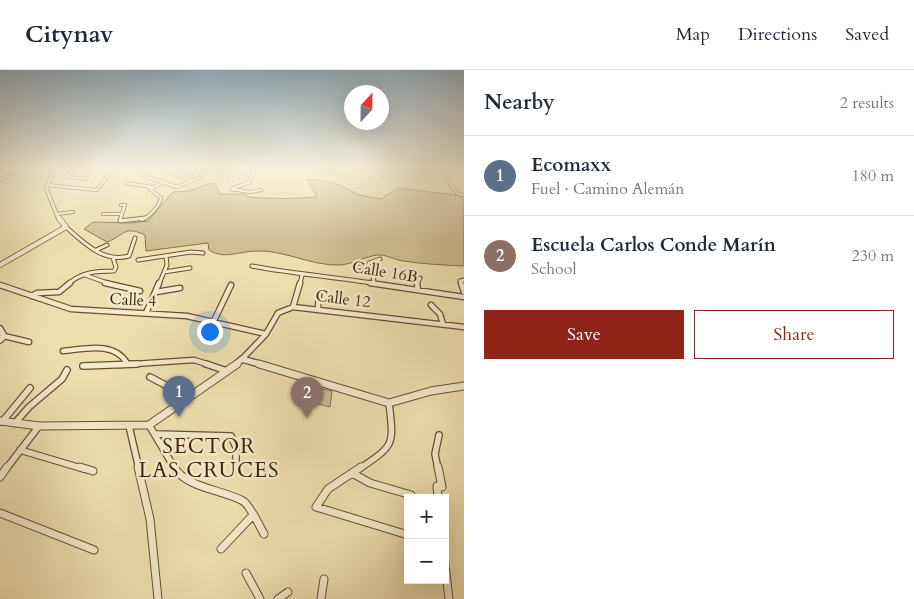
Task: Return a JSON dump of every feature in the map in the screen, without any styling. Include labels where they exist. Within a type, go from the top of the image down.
[{"type":"street","points":[[48,193],[60,222],[96,250],[113,258],[130,256],[135,238]]},
{"type":"street","points":[[121,205],[125,205],[120,220],[138,221],[148,218],[161,201],[161,198],[155,193]]},
{"type":"street","points":[[57,214],[73,212]]},
{"type":"street","points":[[103,214],[122,214]]},
{"type":"street","points":[[0,266],[2,261],[66,227]]},
{"type":"street","points":[[96,250],[107,245]]},
{"type":"street","points":[[138,260],[203,253]]},
{"type":"street","points":[[146,313],[164,272],[166,256]]},
{"type":"street","points":[[32,296],[59,292],[73,278],[93,271],[114,271],[116,266],[113,258]]},
{"type":"street","points":[[358,267],[368,267],[369,264],[380,259]]},
{"type":"street","name":"Calle 16B","points":[[252,266],[302,275],[321,275],[464,297]]},
{"type":"street","points":[[368,267],[373,275],[374,283]]},
{"type":"street","points":[[164,272],[190,268]]},
{"type":"street","points":[[85,275],[99,281],[140,291]]},
{"type":"street","points":[[293,306],[302,275]]},
{"type":"street","points":[[418,290],[417,282],[420,278]]},
{"type":"street","points":[[464,280],[460,281],[464,292]]},
{"type":"street","name":"Calle 4","points":[[0,285],[71,309],[187,316],[266,334]]},
{"type":"street","points":[[213,323],[231,285]]},
{"type":"street","points":[[156,292],[180,288]]},
{"type":"street","points":[[318,308],[319,292]]},
{"type":"street","name":"Calle 12","points":[[242,359],[266,334],[278,313],[293,306],[464,327]]},
{"type":"street","points":[[431,306],[440,314],[443,324]]},
{"type":"street","points":[[0,329],[2,338],[29,342]]},
{"type":"street","points":[[63,351],[91,348],[115,350],[119,352],[127,363]]},
{"type":"street","points":[[1,421],[39,426],[149,425],[186,402],[228,372],[242,359],[389,403],[431,391],[464,386]]},
{"type":"street","points":[[83,366],[194,360],[228,372]]},
{"type":"street","points":[[14,423],[28,407],[62,379],[67,370]]},
{"type":"street","points":[[150,377],[173,390],[186,402]]},
{"type":"street","points":[[1,421],[30,388]]},
{"type":"street","points":[[389,403],[393,435],[390,446],[380,455],[328,489],[316,507],[404,534]]},
{"type":"street","points":[[149,425],[178,474],[203,487],[245,502],[264,534]]},
{"type":"street","points":[[0,477],[39,426]]},
{"type":"street","points":[[129,426],[150,520],[158,599]]},
{"type":"street","points":[[156,434],[231,436],[236,447],[236,464]]},
{"type":"street","points":[[438,494],[437,486],[442,487],[435,454],[439,435]]},
{"type":"street","points":[[20,450],[93,471]]},
{"type":"street","points":[[352,473],[370,483],[411,494]]},
{"type":"street","points":[[0,513],[94,550]]},
{"type":"street","points":[[221,549],[253,515]]},
{"type":"street","points":[[246,574],[260,599]]},
{"type":"street","points":[[321,599],[324,579]]},
{"type":"street","points":[[447,584],[449,599]]},
{"type":"street","points":[[278,599],[288,592]]},
{"type":"shaded area","points":[[172,193],[245,194],[249,197],[274,198],[317,197],[315,193],[355,193],[381,199],[390,193],[436,193],[464,196],[464,266],[411,262],[380,255],[340,265],[329,265],[267,251],[220,254],[209,250],[208,243],[146,251],[145,235],[138,232],[128,231],[107,242],[84,229],[93,222],[131,223],[148,221]]},
{"type":"shaded area","points":[[318,388],[332,391],[330,407],[315,403]]},
{"type":"place","name":"Ecomaxx","points":[[179,417]]},
{"type":"place","name":"Escuela Carlos Conde Marín","points":[[307,418]]},
{"type":"district","name":"SECTOR LAS CRUCES","points":[[209,458]]}]
